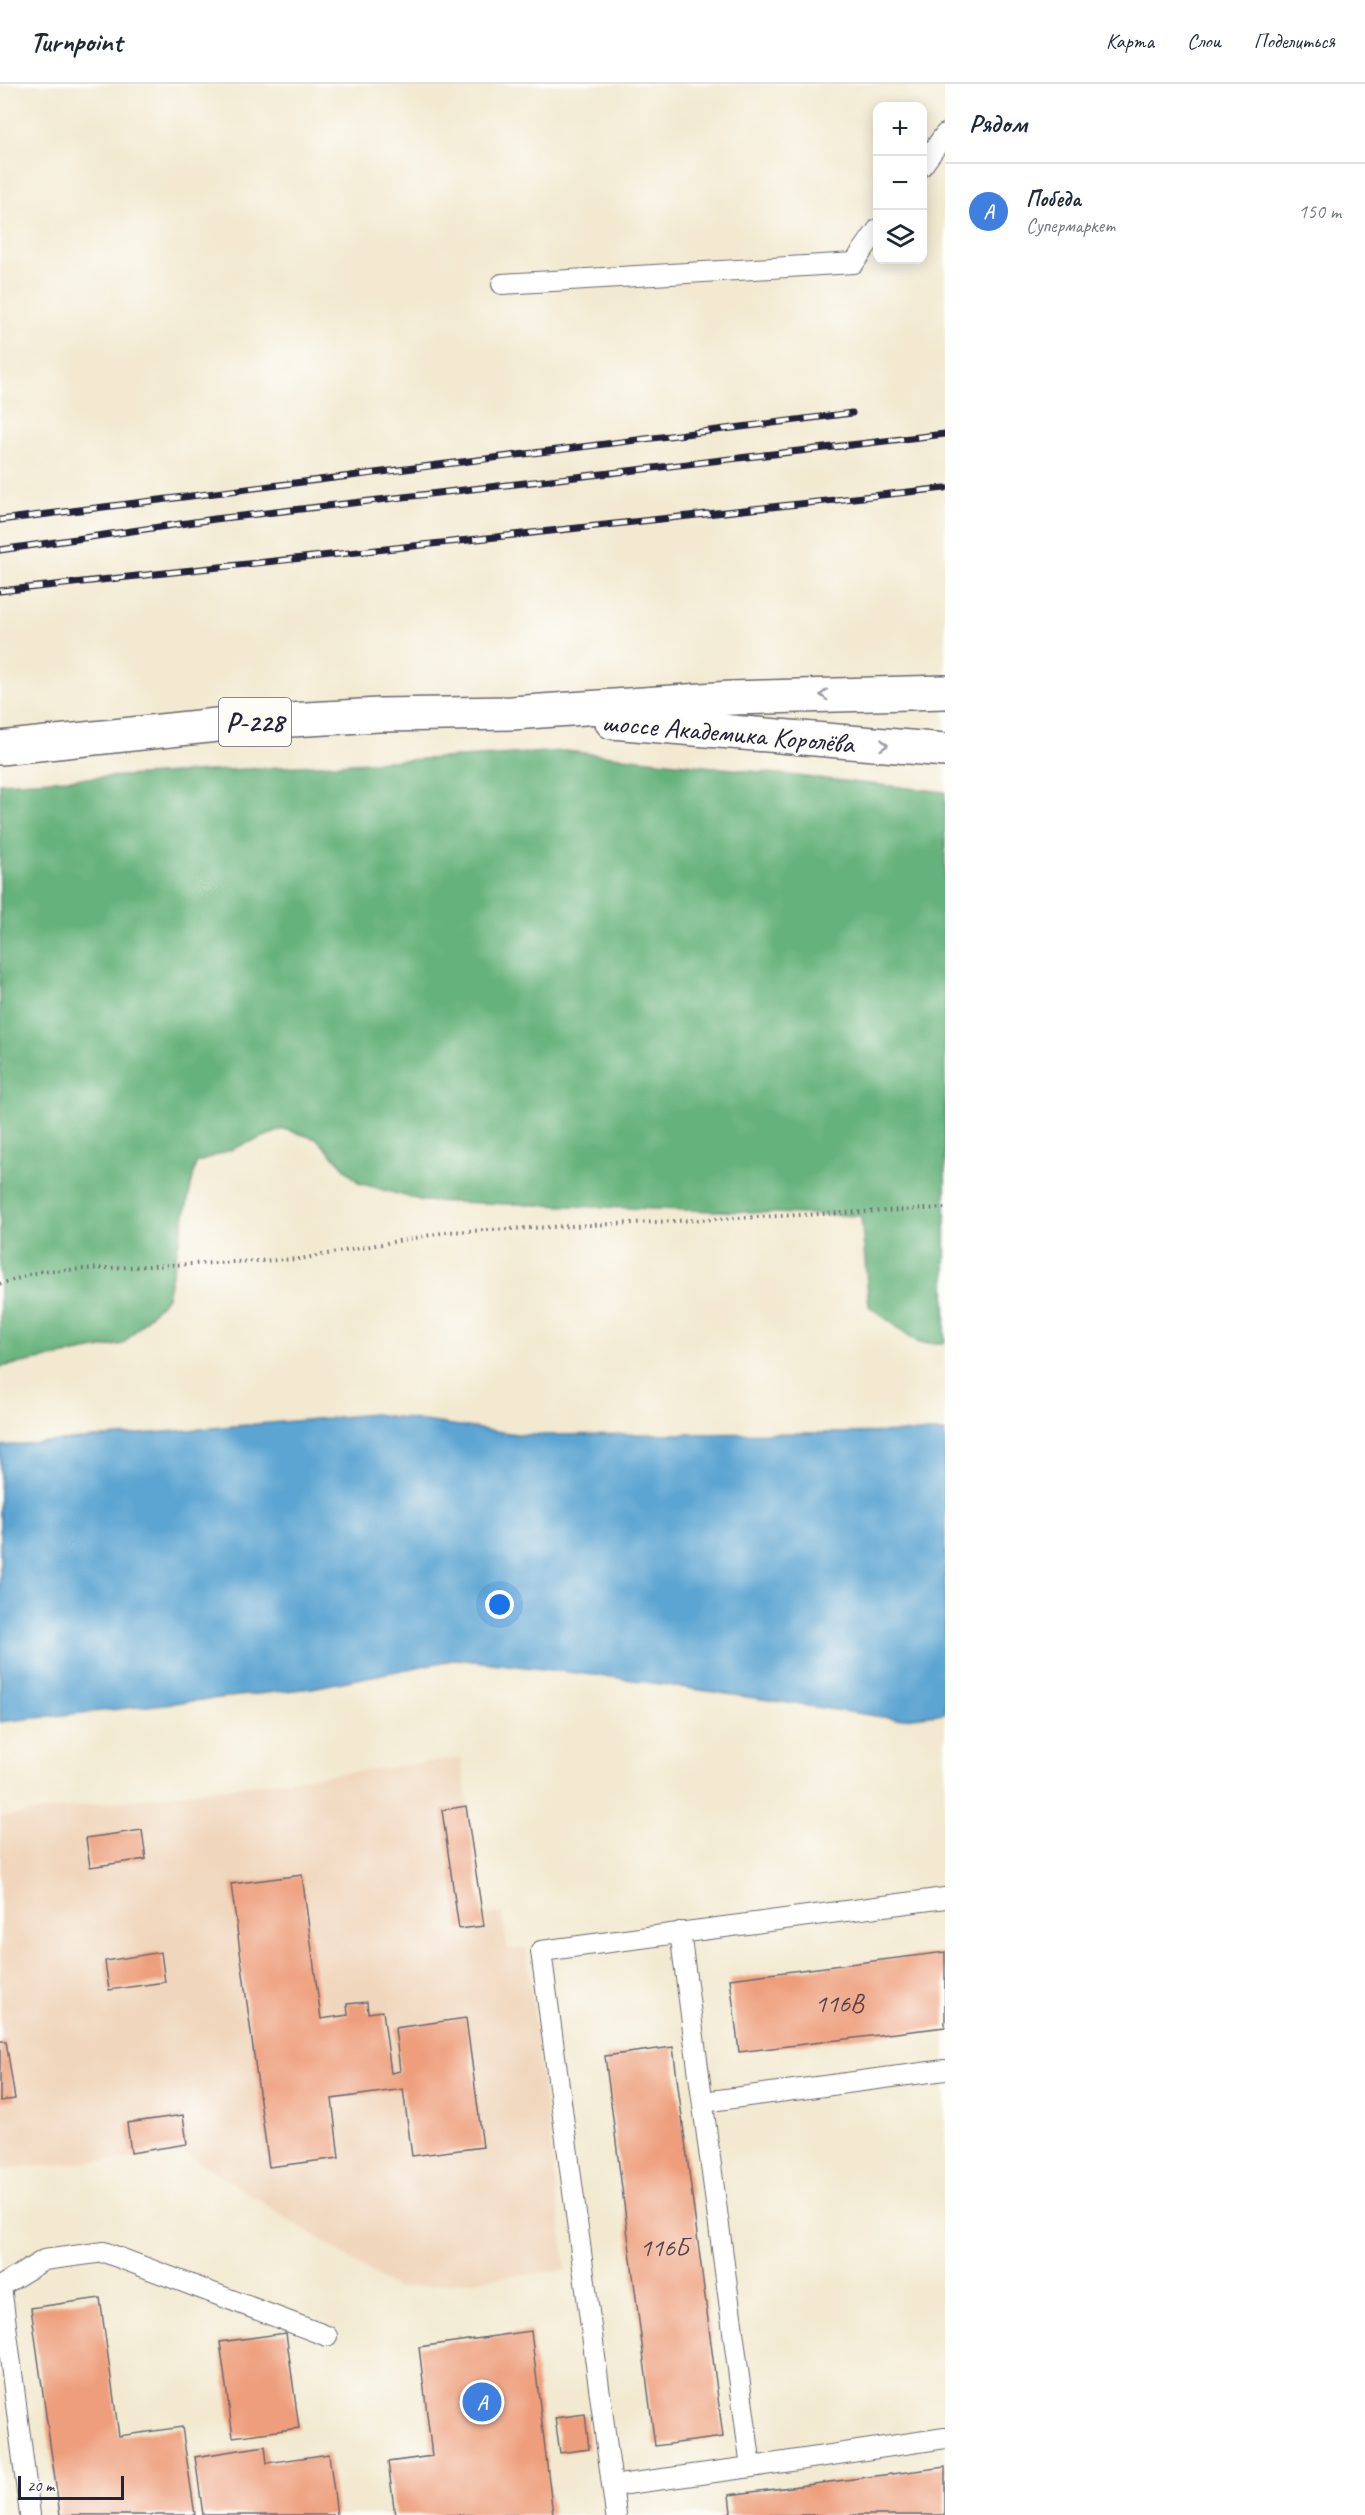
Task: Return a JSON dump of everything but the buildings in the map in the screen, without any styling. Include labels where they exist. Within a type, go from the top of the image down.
[{"type":"highway","name":"шоссе Академика Королёва","points":[[0,748],[236,723],[379,715],[512,713],[731,698],[945,692]]},
{"type":"highway","name":"шоссе Академика Королёва","points":[[512,713],[945,750]]},
{"type":"lane","points":[[927,159],[945,134]]},
{"type":"lane","points":[[502,284],[854,263],[873,236]]},
{"type":"lane","points":[[616,2515],[541,1951],[945,1898]]},
{"type":"lane","points":[[680,1932],[751,2467]]},
{"type":"lane","points":[[703,2102],[945,2070]]},
{"type":"lane","points":[[30,2515],[1,2286],[44,2260],[104,2252],[327,2336]]},
{"type":"lane","points":[[612,2486],[945,2438]]},
{"type":"path","points":[[0,1284],[42,1271],[300,1259],[447,1232],[945,1208]]},
{"type":"shaded area","points":[[461,1758],[484,1915],[502,1913],[508,1950],[526,1948],[566,2270],[397,2289],[187,2154],[0,2169],[0,1817]]},
{"type":"green space","points":[[565,751],[945,792],[945,1343],[919,1343],[869,1306],[861,1216],[423,1201],[359,1183],[317,1139],[284,1129],[196,1163],[167,1297],[123,1344],[0,1367],[0,783]]},
{"type":"water","points":[[374,1414],[524,1435],[945,1432],[945,1713],[896,1719],[620,1678],[457,1659],[312,1688],[0,1722],[0,1446]]},
{"type":"railway","points":[[0,520],[852,413]]},
{"type":"railway","points":[[0,550],[215,519],[945,434]]},
{"type":"railway","points":[[0,591],[945,488]]},
{"type":"place","name":"Победа","points":[[482,2402]]}]
